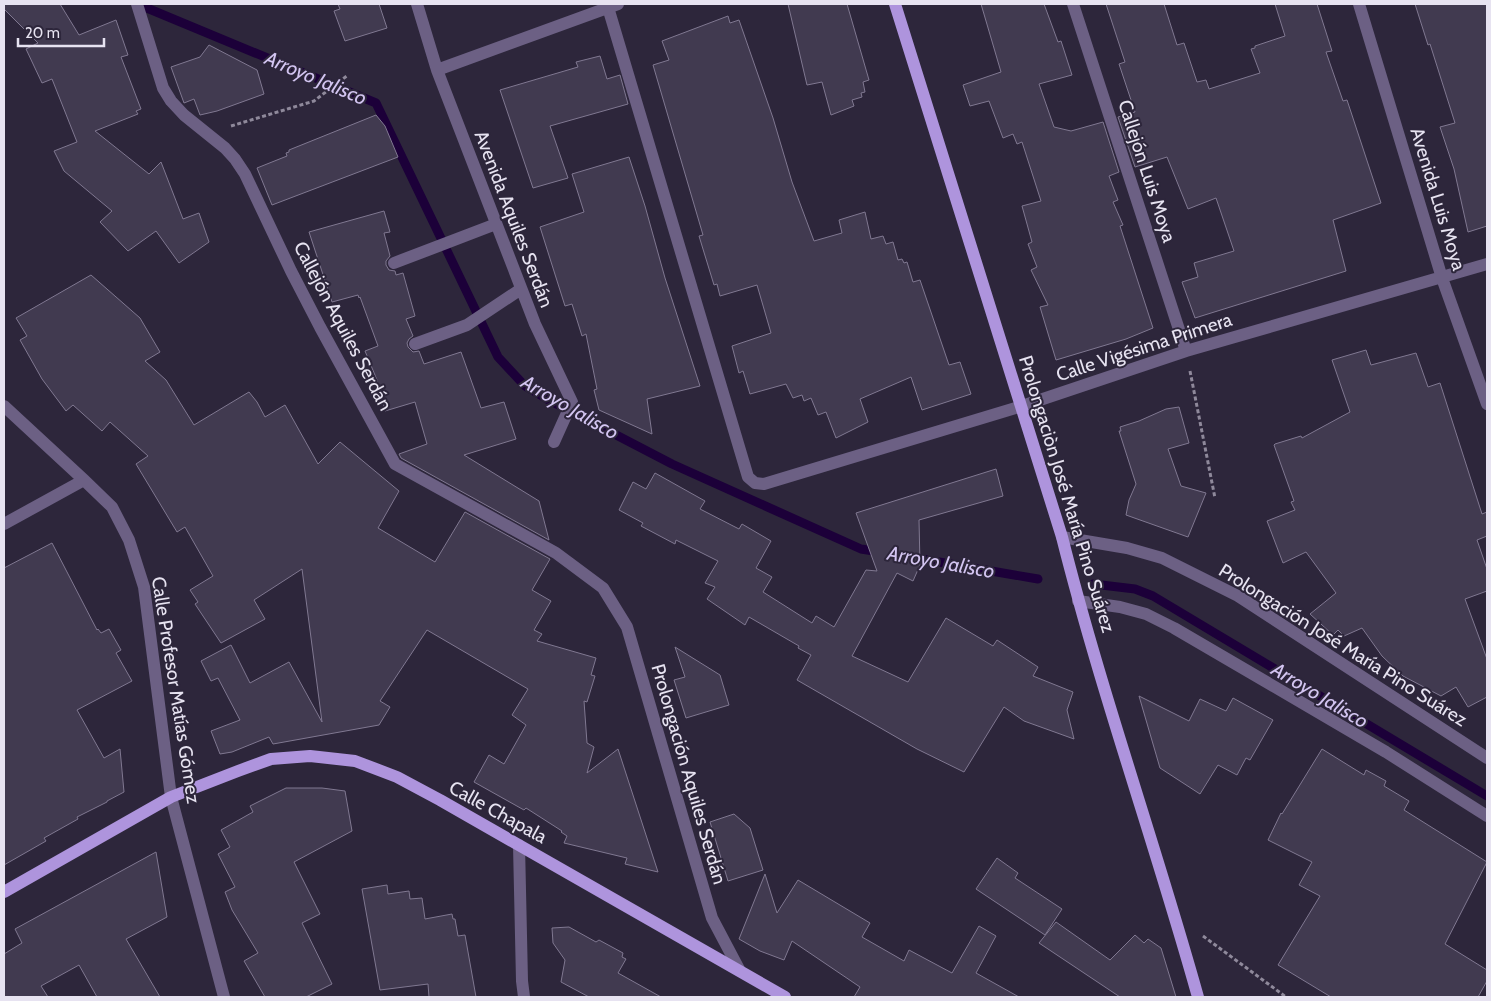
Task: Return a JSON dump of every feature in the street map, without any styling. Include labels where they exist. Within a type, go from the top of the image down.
[{"type":"main road","name":"Prolongaciòn José María Pino Suárez","points":[[895,4],[1062,537],[1078,601],[1175,914],[1198,997]]},
{"type":"main road","name":"Calle Chapala","points":[[4,892],[171,797],[271,759],[310,756],[355,761],[397,777],[785,997]]},
{"type":"street","name":"Callejón Aquiles Serdán","points":[[137,4],[167,95],[184,115],[225,148],[245,174],[316,319],[396,464],[556,553],[603,588]]},
{"type":"street","name":"Avenida Aquiles Serdán","points":[[417,4],[438,70],[521,289],[535,324],[572,402],[554,442]]},
{"type":"street","name":"Callejón Luis Moya","points":[[1073,4],[1186,351]]},
{"type":"street","name":"Avenida Luis Moya","points":[[1359,4],[1442,278],[1487,404]]},
{"type":"street","points":[[438,70],[611,5]]},
{"type":"street","name":"Calle Vigésima Primera","points":[[611,5],[748,477],[755,483],[764,484],[1022,406],[1186,351],[1487,264]]},
{"type":"street","points":[[394,263],[496,224]]},
{"type":"street","points":[[415,344],[467,325],[521,289]]},
{"type":"street","name":"Calle Profesor Matías Gómez","points":[[4,406],[112,507],[129,540],[144,587],[171,797],[224,997]]},
{"type":"street","points":[[4,524],[84,480]]},
{"type":"street","name":"Prolongación José María Pino Suárez","points":[[1062,537],[1127,548],[1162,558],[1238,596],[1487,758]]},
{"type":"street","name":"Prolongación Aquiles Serdán","points":[[603,588],[627,627],[712,918],[740,971]]},
{"type":"street","points":[[1078,601],[1120,607],[1146,614],[1174,628],[1386,752],[1487,816]]},
{"type":"street","points":[[519,845],[524,997]]},
{"type":"path","points":[[207,133],[314,100],[348,75]]},
{"type":"path","points":[[1186,351],[1215,498]]},
{"type":"path","points":[[1175,914],[1286,997]]},
{"type":"building","points":[[4,4],[60,4],[79,35],[116,20],[128,55],[121,57],[141,109],[136,111],[138,114],[95,131],[149,174],[161,162],[183,219],[199,213],[209,242],[179,263],[156,231],[128,251],[100,222],[112,211],[64,171],[54,151],[77,142],[52,79],[42,83],[26,49],[38,43],[4,9]]},
{"type":"building","points":[[338,4],[379,4],[387,28],[345,41],[334,11],[340,9]]},
{"type":"building","points":[[788,4],[847,4],[869,80],[863,82],[865,92],[861,93],[862,97],[852,100],[854,106],[831,115],[822,82],[807,85]]},
{"type":"building","points":[[981,4],[1044,4],[1058,42],[1061,41],[1072,75],[1039,84],[1054,127],[1071,131],[1103,122],[1119,172],[1109,176],[1118,200],[1113,202],[1123,225],[1120,226],[1153,328],[1126,339],[1056,360],[1040,307],[1048,305],[1031,270],[1037,267],[1028,244],[1032,242],[1022,206],[1041,201],[1022,142],[1017,144],[1013,134],[1003,138],[989,101],[970,106],[963,85],[1001,72]]},
{"type":"building","points":[[1106,4],[1164,4],[1177,45],[1184,43],[1197,82],[1206,80],[1209,89],[1260,73],[1251,49],[1285,36],[1275,4],[1317,4],[1332,51],[1326,52],[1343,101],[1347,100],[1381,203],[1333,220],[1346,271],[1195,318],[1182,282],[1198,277],[1194,263],[1234,251],[1216,198],[1188,209],[1167,157],[1135,167],[1118,117],[1135,112],[1119,64],[1125,62]]},
{"type":"building","points":[[1415,4],[1487,4],[1487,226],[1468,232],[1454,169],[1440,127],[1455,123]]},
{"type":"building","points":[[728,16],[730,23],[739,20],[773,118],[792,182],[814,241],[842,233],[839,220],[865,212],[871,239],[883,236],[886,244],[893,242],[898,260],[902,259],[904,263],[907,262],[913,282],[920,280],[949,365],[960,362],[971,394],[922,410],[911,377],[860,399],[868,422],[836,438],[826,412],[818,415],[811,398],[804,401],[802,395],[793,398],[786,384],[750,394],[743,371],[739,373],[732,346],[771,333],[757,285],[720,296],[717,284],[714,285],[699,236],[703,235],[653,65],[669,60],[662,41]]},
{"type":"building","points":[[209,45],[257,70],[264,94],[200,115],[194,99],[184,103],[171,67],[200,57]]},
{"type":"building","points":[[600,56],[607,79],[620,75],[628,104],[550,126],[568,178],[533,188],[500,90],[578,67],[576,62]]},
{"type":"building","points":[[376,115],[385,126],[398,157],[272,205],[257,168],[287,156],[286,153],[289,150]]},
{"type":"building","points":[[629,157],[700,386],[647,399],[652,434],[599,410],[594,390],[597,389],[586,334],[582,336],[572,304],[565,306],[540,227],[584,212],[572,174]]},
{"type":"building","points":[[384,211],[390,232],[384,233],[390,256],[386,261],[386,265],[389,270],[395,271],[396,275],[403,273],[415,316],[406,319],[413,336],[407,343],[408,347],[413,352],[419,351],[424,364],[461,352],[481,408],[504,402],[516,439],[464,455],[539,501],[549,540],[401,458],[399,454],[427,444],[415,402],[385,411],[377,380],[365,351],[378,346],[360,297],[358,295],[332,302],[309,232]]},
{"type":"building","points":[[91,275],[140,318],[160,352],[145,361],[166,380],[194,425],[249,392],[265,417],[285,405],[318,464],[340,442],[399,491],[378,528],[435,562],[465,512],[550,559],[532,590],[551,601],[534,630],[542,634],[537,641],[596,658],[591,675],[595,676],[587,702],[584,701],[587,743],[594,747],[587,773],[618,749],[658,872],[625,864],[627,858],[564,843],[567,836],[562,831],[526,808],[524,810],[474,782],[489,755],[504,764],[526,725],[512,715],[528,689],[427,630],[380,701],[390,707],[379,725],[273,744],[269,737],[232,752],[220,754],[211,731],[240,720],[218,678],[211,681],[201,661],[231,645],[250,683],[289,662],[322,722],[302,569],[254,600],[265,619],[221,643],[195,604],[198,602],[190,590],[213,576],[185,527],[177,532],[136,464],[148,456],[110,422],[102,431],[73,405],[66,411],[42,379],[20,340],[27,336],[16,318]]},
{"type":"building","points":[[1366,350],[1371,365],[1416,353],[1428,387],[1440,383],[1482,514],[1487,512],[1487,536],[1477,540],[1487,569],[1487,591],[1465,599],[1487,659],[1487,697],[1468,707],[1456,687],[1441,696],[1403,676],[1382,656],[1362,628],[1344,636],[1338,630],[1333,635],[1310,614],[1336,593],[1306,552],[1283,563],[1267,521],[1295,510],[1291,502],[1294,501],[1274,445],[1301,436],[1302,438],[1350,412],[1332,360]]},
{"type":"building","points":[[1179,407],[1189,443],[1168,449],[1181,486],[1206,493],[1188,537],[1126,515],[1129,500],[1136,484],[1119,431],[1121,431],[1120,427],[1166,409]]},
{"type":"building","points":[[996,469],[1003,496],[919,520],[920,565],[913,581],[897,573],[852,656],[908,682],[946,618],[993,646],[997,640],[1038,667],[1033,676],[1073,692],[1067,710],[1074,739],[1024,721],[1004,707],[964,772],[917,749],[797,680],[811,655],[749,617],[745,625],[707,599],[715,587],[705,583],[718,561],[676,540],[675,544],[641,526],[643,523],[619,510],[633,482],[646,489],[655,473],[705,501],[700,509],[739,529],[742,524],[771,541],[756,568],[772,577],[763,592],[812,623],[816,616],[834,627],[866,570],[877,571],[856,513]]},
{"type":"building","points":[[52,543],[97,630],[101,633],[109,629],[121,650],[116,653],[132,681],[77,710],[104,758],[120,749],[124,792],[77,817],[78,819],[44,838],[46,841],[4,865],[4,568]]},
{"type":"building","points":[[675,647],[720,675],[729,705],[686,718],[674,680],[685,677]]},
{"type":"building","points":[[1139,696],[1189,721],[1200,699],[1226,711],[1233,698],[1273,720],[1250,760],[1246,758],[1237,775],[1218,765],[1200,794],[1160,768]]},
{"type":"building","points":[[1322,749],[1364,775],[1366,770],[1386,781],[1384,786],[1409,801],[1404,810],[1487,862],[1445,944],[1487,970],[1487,981],[1478,997],[1331,997],[1278,965],[1320,896],[1299,885],[1312,862],[1268,840],[1281,813]]},
{"type":"building","points":[[286,788],[322,788],[345,791],[352,831],[294,862],[320,914],[302,923],[332,984],[306,997],[265,997],[244,961],[258,953],[232,910],[225,892],[235,887],[218,854],[230,847],[221,830],[253,812],[250,806]]},
{"type":"building","points":[[734,814],[750,828],[763,870],[728,881],[710,822]]},
{"type":"building","points":[[156,852],[167,917],[126,939],[160,997],[97,997],[79,965],[41,986],[48,997],[4,997],[4,954],[22,943],[15,929]]},
{"type":"building","points":[[997,858],[1018,873],[1015,878],[1062,909],[1045,935],[976,889]]},
{"type":"building","points":[[765,874],[777,913],[798,880],[870,923],[862,937],[904,961],[909,950],[952,973],[979,926],[996,936],[976,973],[1019,997],[854,997],[860,987],[792,941],[784,960],[760,951],[739,939]]},
{"type":"building","points":[[387,885],[388,894],[409,891],[410,899],[422,898],[425,919],[452,914],[453,919],[455,919],[458,936],[465,935],[476,997],[429,997],[428,984],[380,990],[362,889]]},
{"type":"building","points":[[1056,922],[1110,960],[1135,935],[1144,943],[1148,939],[1161,948],[1176,997],[1120,997],[1039,943]]},
{"type":"building","points":[[569,927],[596,942],[599,940],[623,953],[622,957],[626,959],[618,973],[661,997],[589,997],[561,982],[565,960],[553,943],[552,928]]},
{"type":"waterway","name":"Arroyo Jalisco","points":[[142,6],[376,103],[498,357],[525,386],[672,464],[861,549],[880,552]]},
{"type":"waterway","name":"Arroyo Jalisco","points":[[910,557],[1038,579]]},
{"type":"waterway","name":"Arroyo Jalisco","points":[[1093,584],[1135,589],[1153,596],[1487,796]]}]
